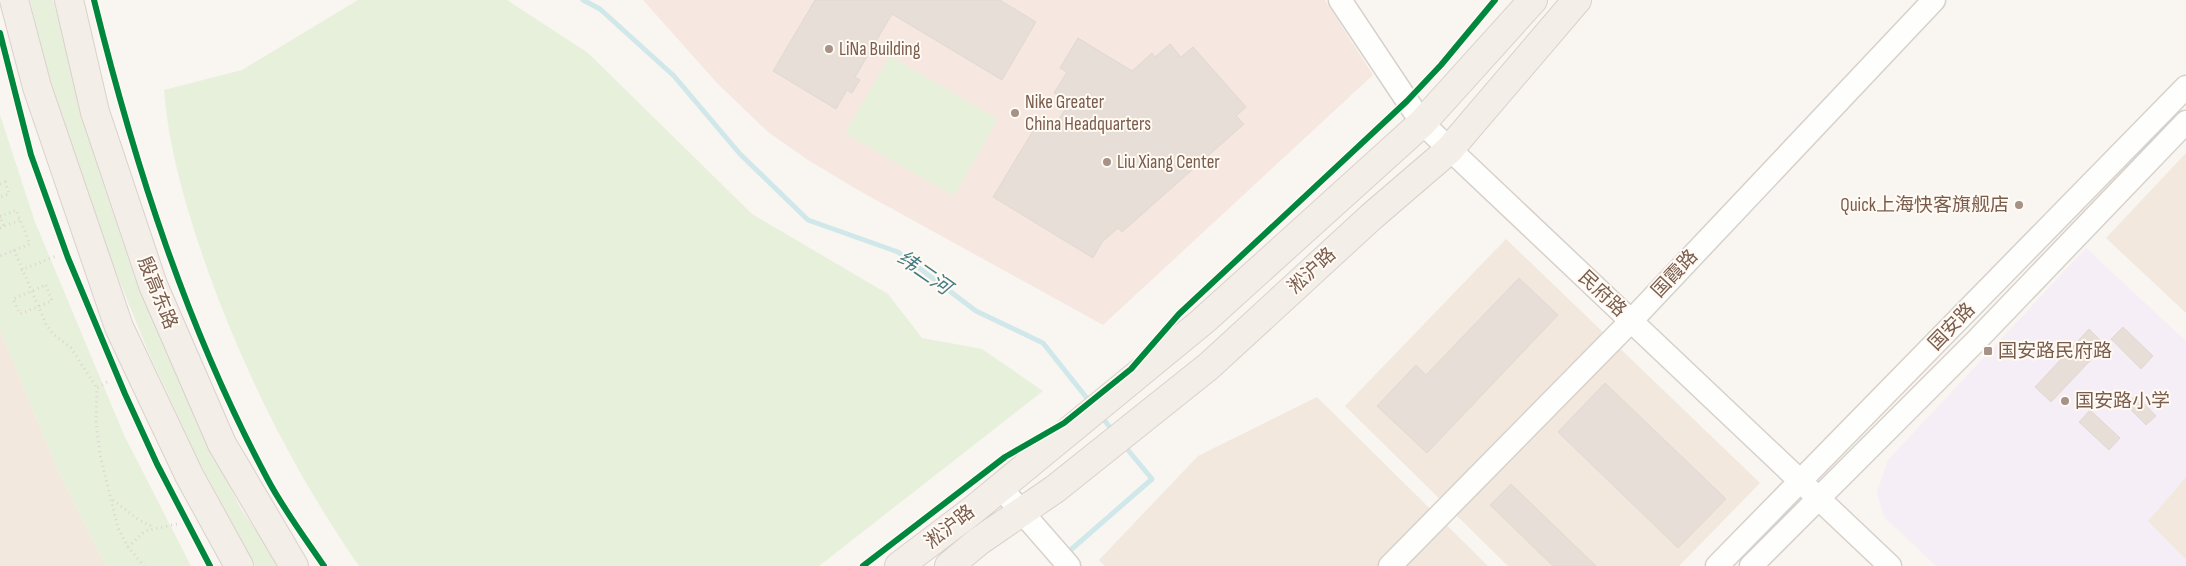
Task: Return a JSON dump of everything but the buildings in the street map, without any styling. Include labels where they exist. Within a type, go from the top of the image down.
[{"type":"main road","points":[[14,0],[37,87],[119,327],[189,475],[239,566]]},
{"type":"main road","name":"殷高东路","points":[[69,0],[94,112],[153,286],[222,444],[294,566]]},
{"type":"main road","name":"淞沪路","points":[[899,566],[1000,487],[1203,321],[1422,122],[1533,0]]},
{"type":"main road","name":"淞沪路","points":[[949,566],[1055,489],[1209,366],[1371,217],[1449,150],[1577,0]]},
{"type":"street","name":"民府路","points":[[1340,0],[1422,122],[1449,150],[1890,566]]},
{"type":"street","name":"国霞路","points":[[1390,566],[1631,321],[1934,0]]},
{"type":"street","name":"国安路","points":[[1717,566],[2186,87]]},
{"type":"street","name":"国安路","points":[[1750,566],[1976,341],[2186,122]]},
{"type":"street","points":[[1000,487],[1069,566]]},
{"type":"path","points":[[0,184],[5,182],[9,194],[0,197]]},
{"type":"path","points":[[0,256],[30,244],[16,210],[0,216],[2,227],[20,220]]},
{"type":"path","points":[[14,250],[37,307],[53,334],[71,348],[97,388],[96,421],[100,455],[118,528],[128,547],[144,566]]},
{"type":"path","points":[[21,270],[56,256]]},
{"type":"path","points":[[46,285],[52,301],[20,314],[13,299],[31,292],[46,285]]},
{"type":"path","points":[[97,388],[107,382]]},
{"type":"path","points":[[112,499],[139,520],[154,527]]},
{"type":"path","points":[[128,547],[140,535],[154,527],[177,524]]},
{"type":"shaded area","points":[[643,0],[1325,0],[1373,75],[1103,325],[858,190],[808,160],[768,132],[717,83]]},
{"type":"shaded area","points":[[2186,153],[2186,313],[2106,238]]},
{"type":"shaded area","points":[[1506,239],[1760,483],[1679,566],[1508,566],[1345,406]]},
{"type":"shaded area","name":"国安路小学","points":[[2086,248],[2186,341],[2186,477],[2148,521],[2186,560],[2186,566],[1936,566],[1884,517],[1877,492],[1888,460]]},
{"type":"shaded area","points":[[0,330],[57,468],[106,566],[0,566]]},
{"type":"shaded area","points":[[1317,397],[1488,566],[1105,566],[1099,560],[1198,456]]},
{"type":"shaded area","points":[[2186,477],[2186,560],[2147,521]]},
{"type":"green space","points":[[30,0],[53,0],[101,177],[134,276],[186,397],[241,509],[281,566],[255,566],[198,459],[147,349],[85,195],[46,65]]},
{"type":"green space","points":[[358,0],[507,0],[588,53],[752,214],[888,294],[922,338],[982,349],[1043,391],[819,566],[359,566],[314,497],[294,461],[257,388],[224,313],[201,251],[180,183],[170,137],[164,90],[242,70]]},
{"type":"green space","points":[[890,56],[998,119],[954,196],[845,133]]},
{"type":"green space","points":[[0,115],[35,222],[124,435],[191,566],[106,566],[57,468],[0,330]]},
{"type":"waterway","name":"纬二河","points":[[583,0],[600,9],[674,76],[740,154],[808,220],[898,252],[976,311],[1043,343],[1090,402]]},
{"type":"waterway","name":"纬二河","points":[[1100,415],[1113,431]]},
{"type":"waterway","name":"纬二河","points":[[1066,554],[1152,479],[1123,444]]},
{"type":"cycle path","points":[[94,0],[127,124],[166,246],[188,306],[212,365],[268,480],[324,566]]},
{"type":"cycle path","points":[[863,566],[1005,457],[1064,423],[1131,369],[1179,314],[1407,101],[1441,65],[1495,0]]},
{"type":"cycle path","points":[[0,33],[31,155],[68,258],[125,394],[157,464],[210,566]]},
{"type":"place","name":"LiNa Building","points":[[829,49]]},
{"type":"place","name":"Nike Greater China Headquarters","points":[[1015,113]]},
{"type":"place","name":"Liu Xiang Center","points":[[1107,162]]},
{"type":"place","name":"Quick上海快客旗舰店","points":[[2019,205]]},
{"type":"place","name":"国安路民府路","points":[[1988,351]]},
{"type":"place","name":"国安路小学","points":[[2065,401]]}]
